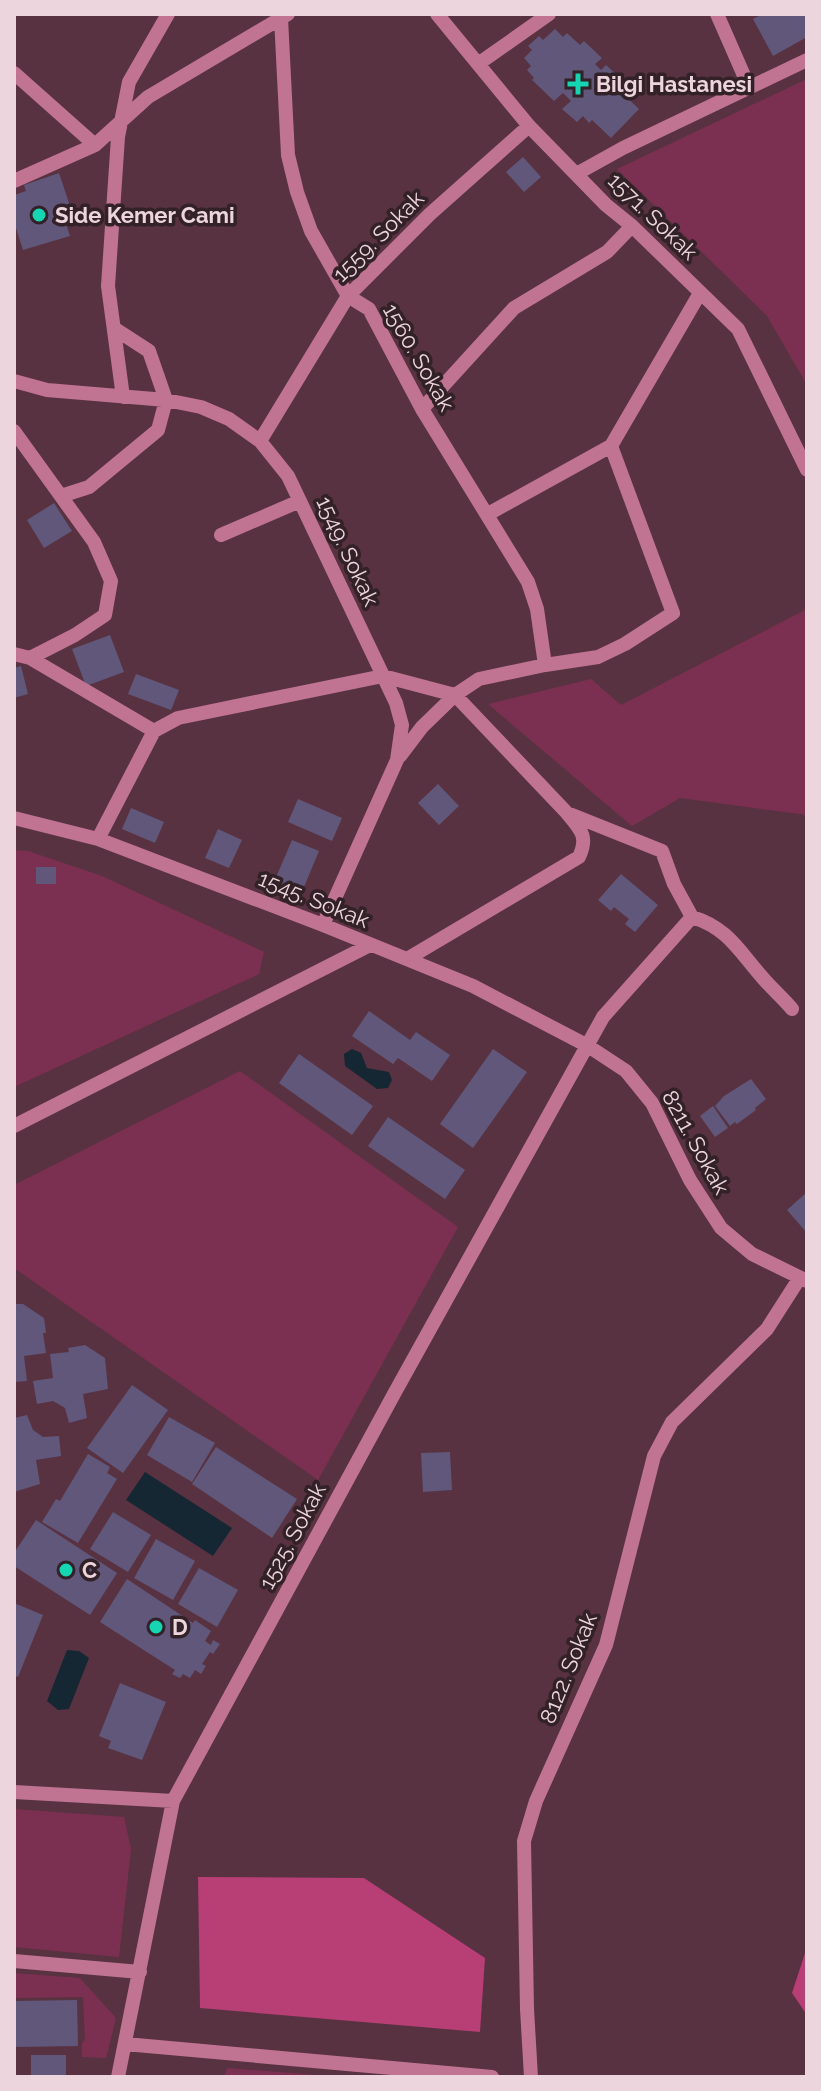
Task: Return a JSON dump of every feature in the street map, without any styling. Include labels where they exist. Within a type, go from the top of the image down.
[{"type":"street","points":[[123,397],[108,286],[120,122],[129,82],[168,14]]},
{"type":"street","name":"1571. Sokak","points":[[437,14],[529,126],[606,205],[632,226],[738,329],[807,470]]},
{"type":"street","points":[[478,64],[549,14]]},
{"type":"street","points":[[717,14],[749,87]]},
{"type":"street","points":[[14,181],[95,145],[148,97],[285,16]]},
{"type":"street","name":"1560. Sokak","points":[[285,16],[288,155],[311,231],[348,296],[369,309],[422,409],[528,582],[537,609],[545,665]]},
{"type":"street","points":[[578,173],[623,148],[807,60]]},
{"type":"street","points":[[14,73],[95,145]]},
{"type":"street","name":"1559. Sokak","points":[[260,441],[348,296],[430,214],[529,126]]},
{"type":"street","points":[[422,409],[514,308],[607,252],[632,226]]},
{"type":"street","points":[[488,514],[611,446],[700,293]]},
{"type":"street","points":[[61,496],[89,487],[158,430],[166,400],[149,351],[115,329]]},
{"type":"street","name":"1549. Sokak","points":[[14,381],[47,390],[166,400],[201,407],[229,419],[260,441],[288,476],[396,703],[402,725],[397,760],[323,925]]},
{"type":"street","points":[[14,431],[94,542],[111,581],[105,615],[75,635],[30,658]]},
{"type":"street","points":[[397,760],[422,727],[455,695],[479,679],[598,657],[625,644],[673,613],[611,446]]},
{"type":"street","points":[[221,535],[300,501]]},
{"type":"street","points":[[14,654],[30,658],[154,731]]},
{"type":"street","points":[[98,839],[154,731],[178,718],[383,676],[455,695],[567,813],[582,832],[585,845],[579,857],[407,959]]},
{"type":"street","points":[[567,813],[662,851],[674,884],[692,917],[712,924],[731,938],[761,977],[792,1009]]},
{"type":"street","name":"1545. Sokak","points":[[14,818],[98,839],[323,925],[473,986],[588,1046]]},
{"type":"street","name":"1525. Sokak","points":[[118,2077],[173,1801],[603,1017],[692,917]]},
{"type":"street","points":[[14,1126],[370,945]]},
{"type":"street","name":"8211. Sokak","points":[[588,1046],[626,1071],[652,1103],[690,1180],[721,1228],[752,1254],[803,1280]]},
{"type":"street","name":"8122. Sokak","points":[[531,2077],[524,1841],[536,1801],[606,1645],[654,1456],[672,1422],[767,1329],[803,1280]]},
{"type":"street","points":[[14,1792],[173,1801]]},
{"type":"street","points":[[14,1961],[140,1972]]},
{"type":"street","points":[[125,2044],[492,2077]]},
{"type":"shaded area","points":[[807,79],[807,385],[767,316],[617,169]]},
{"type":"shaded area","points":[[807,609],[807,815],[680,798],[632,826],[488,704],[591,679],[621,705]]},
{"type":"shaded area","points":[[14,850],[28,851],[102,876],[264,952],[259,974],[14,1087]]},
{"type":"shaded area","points":[[240,1071],[458,1227],[318,1480],[14,1268],[14,1185]]},
{"type":"shaded area","points":[[14,1809],[124,1817],[131,1849],[119,1957],[14,1947]]},
{"type":"shaded area","points":[[198,1877],[364,1878],[485,1958],[480,2032],[200,2008]]},
{"type":"shaded area","points":[[807,1947],[807,2015],[792,1993]]},
{"type":"shaded area","points":[[14,1973],[80,1978],[116,2018],[106,2058],[82,2057],[82,2043],[85,2040],[83,1997],[14,1998]]},
{"type":"shaded area","points":[[227,2068],[342,2077],[224,2077]]},
{"type":"water","points":[[352,1049],[361,1053],[367,1068],[389,1072],[392,1080],[388,1088],[377,1089],[345,1066],[344,1054]]},
{"type":"water","points":[[145,1472],[232,1528],[213,1556],[126,1500]]},
{"type":"water","points":[[67,1650],[79,1651],[89,1658],[69,1709],[58,1710],[47,1701]]},
{"type":"building","points":[[763,14],[807,14],[807,37],[773,56],[753,19]]},
{"type":"building","name":"Bilgi Hastanesi","points":[[555,29],[563,37],[567,33],[580,45],[584,41],[602,58],[595,64],[601,70],[606,65],[620,78],[617,82],[622,87],[619,90],[639,109],[611,138],[592,120],[589,123],[583,116],[577,122],[562,109],[571,101],[563,93],[554,101],[532,80],[534,78],[527,70],[531,66],[524,58],[532,50],[528,46],[539,36],[543,40]]},
{"type":"building","points":[[523,157],[541,177],[524,192],[506,172]]},
{"type":"building","name":"Side Kemer Cami","points":[[59,173],[70,206],[61,209],[70,236],[23,250],[14,222],[14,195],[26,191],[24,185]]},
{"type":"building","points":[[54,503],[72,531],[44,548],[27,520]]},
{"type":"building","points":[[110,635],[124,672],[86,686],[72,649]]},
{"type":"building","points":[[21,666],[28,694],[14,698],[14,668]]},
{"type":"building","points":[[136,674],[179,690],[171,710],[128,694]]},
{"type":"building","points":[[438,784],[459,806],[439,825],[418,803]]},
{"type":"building","points":[[298,799],[342,818],[332,841],[288,822]]},
{"type":"building","points":[[131,808],[164,822],[155,843],[122,829]]},
{"type":"building","points":[[218,829],[242,840],[229,868],[205,858]]},
{"type":"building","points":[[292,840],[319,851],[301,894],[274,882]]},
{"type":"building","points":[[36,867],[56,867],[56,884],[36,884]]},
{"type":"building","points":[[621,874],[658,905],[635,932],[625,924],[629,919],[614,907],[611,911],[598,900]]},
{"type":"building","points":[[369,1011],[410,1040],[416,1032],[450,1055],[432,1081],[398,1058],[393,1064],[352,1036]]},
{"type":"building","points":[[493,1049],[527,1072],[473,1148],[440,1124]]},
{"type":"building","points":[[299,1054],[373,1106],[352,1135],[279,1083]]},
{"type":"building","points":[[751,1079],[766,1099],[756,1110],[730,1126],[715,1106],[724,1096]]},
{"type":"building","points":[[713,1106],[728,1128],[715,1137],[700,1116]]},
{"type":"building","points":[[388,1117],[465,1170],[445,1199],[368,1146]]},
{"type":"building","points":[[807,1192],[807,1233],[787,1210]]},
{"type":"building","points":[[14,1304],[23,1304],[44,1318],[46,1353],[24,1356],[27,1381],[14,1382]]},
{"type":"building","points":[[85,1345],[105,1358],[108,1389],[83,1394],[87,1418],[69,1423],[65,1408],[53,1401],[37,1404],[33,1381],[53,1378],[50,1354],[69,1352],[68,1348]]},
{"type":"building","points":[[132,1385],[168,1410],[123,1473],[87,1448]]},
{"type":"building","points":[[27,1415],[33,1430],[43,1437],[59,1436],[61,1456],[36,1460],[40,1484],[14,1492],[14,1418]]},
{"type":"building","points":[[169,1417],[215,1443],[192,1482],[147,1455]]},
{"type":"building","points":[[216,1447],[297,1499],[272,1538],[192,1484]]},
{"type":"building","points":[[450,1452],[452,1490],[423,1492],[421,1453]]},
{"type":"building","points":[[88,1454],[110,1467],[107,1473],[117,1479],[78,1543],[42,1522],[56,1499],[60,1501]]},
{"type":"building","points":[[113,1512],[151,1535],[128,1572],[90,1549]]},
{"type":"building","name":"C","points":[[36,1520],[117,1573],[90,1615],[14,1566],[14,1553]]},
{"type":"building","points":[[156,1539],[195,1561],[173,1600],[134,1578]]},
{"type":"building","points":[[199,1568],[238,1590],[217,1627],[178,1604]]},
{"type":"building","name":"D","points":[[127,1579],[193,1623],[195,1620],[211,1631],[205,1641],[211,1645],[213,1640],[220,1644],[202,1664],[206,1666],[201,1674],[195,1670],[190,1678],[183,1674],[180,1678],[172,1674],[175,1670],[100,1622]]},
{"type":"building","points":[[14,1603],[43,1615],[18,1677],[14,1675]]},
{"type":"building","points":[[120,1683],[166,1702],[142,1760],[108,1748],[111,1741],[99,1736]]},
{"type":"building","points":[[77,2000],[78,2046],[14,2047],[14,2001]]},
{"type":"building","points":[[31,2055],[66,2055],[66,2077],[31,2077]]},
{"type":"place","name":"Bilgi Hastanesi","points":[[578,84]]},
{"type":"place","name":"Side Kemer Cami","points":[[39,215]]},
{"type":"place","name":"C","points":[[66,1570]]},
{"type":"place","name":"D","points":[[156,1627]]}]
